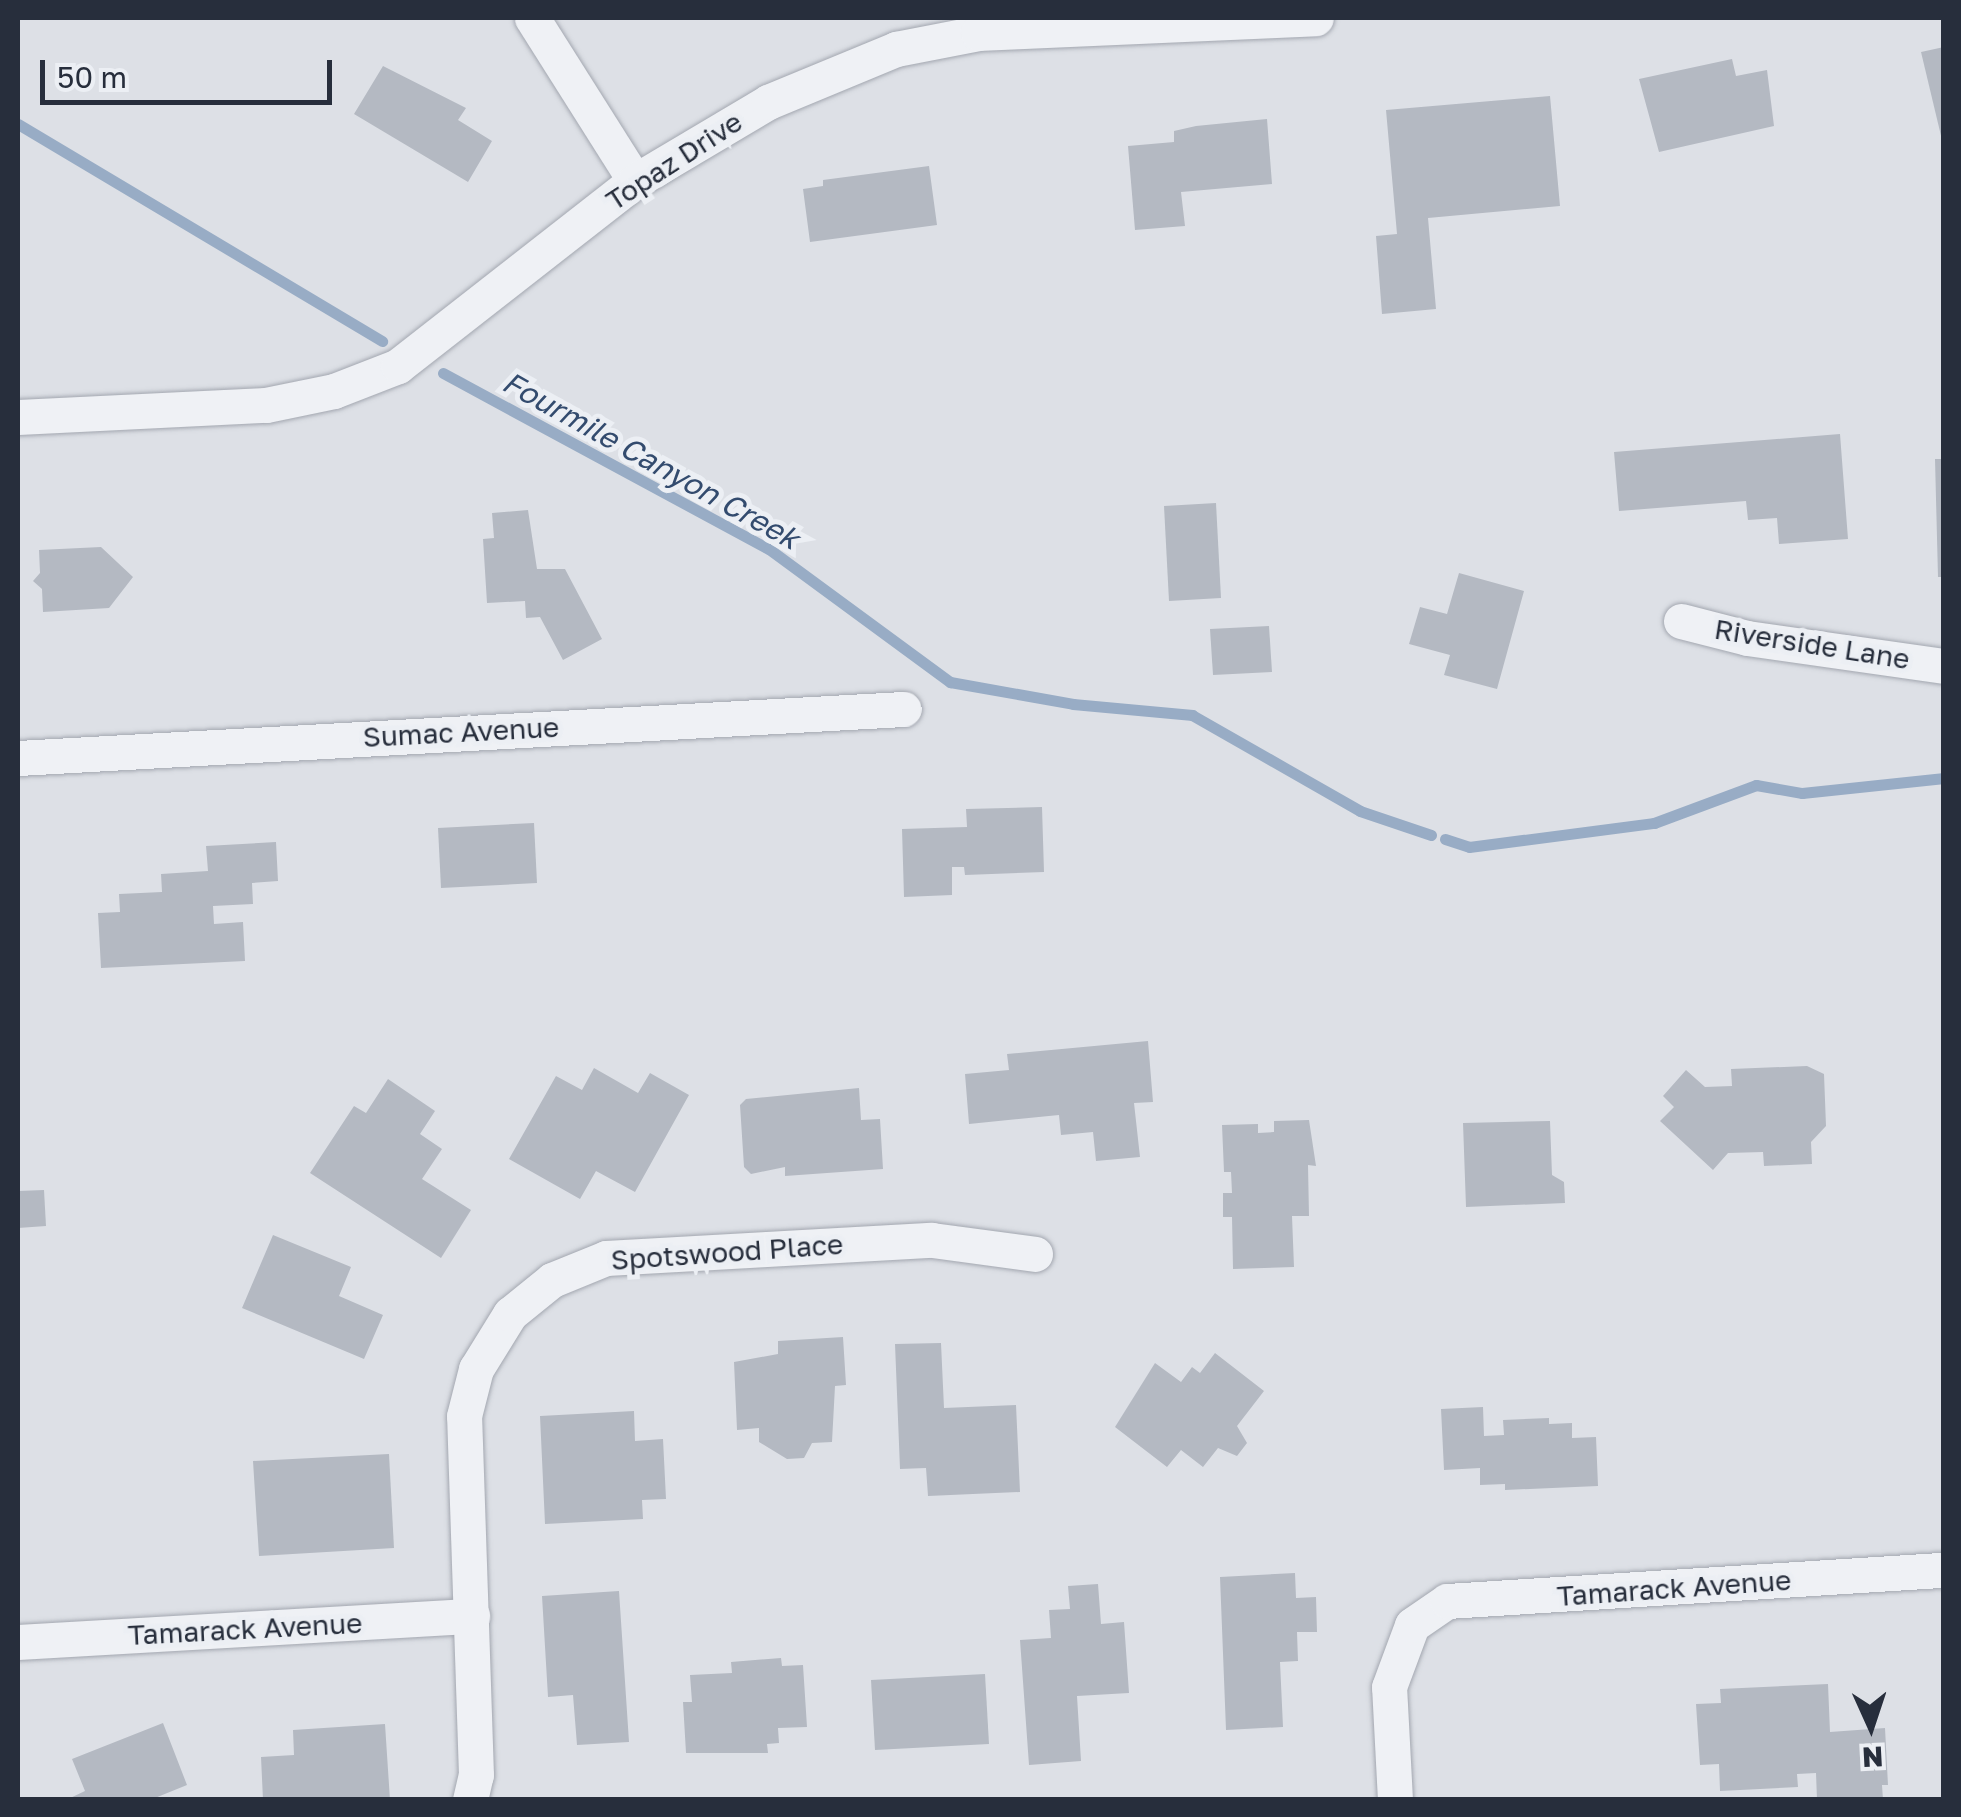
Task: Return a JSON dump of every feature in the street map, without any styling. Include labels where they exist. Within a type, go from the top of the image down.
[{"type":"street","points":[[532,18],[634,181]]},
{"type":"street","name":"Topaz Drive","points":[[18,416],[266,405],[350,385],[398,366],[445,333],[634,181],[768,102],[896,48],[978,33],[1316,18]]},
{"type":"street","name":"Riverside Lane","points":[[1681,621],[1748,638],[1944,666]]},
{"type":"street","name":"Sumac Avenue","points":[[18,758],[904,709]]},
{"type":"street","name":"Spotswood Place","points":[[470,1800],[476,1776],[464,1416],[476,1370],[510,1314],[552,1280],[606,1258],[657,1252],[932,1240],[1035,1254]]},
{"type":"street","name":"Tamarack Avenue","points":[[1395,1800],[1389,1686],[1412,1625],[1447,1600],[1944,1570]]},
{"type":"street","name":"Tamarack Avenue","points":[[18,1642],[472,1616]]},
{"type":"building","points":[[1944,47],[1944,139],[1942,140],[1921,52]]},
{"type":"building","points":[[1732,59],[1736,76],[1767,70],[1774,126],[1659,152],[1639,79]]},
{"type":"building","points":[[383,66],[466,108],[458,120],[492,141],[468,182],[354,114]]},
{"type":"building","points":[[1550,96],[1560,206],[1428,218],[1436,309],[1382,314],[1376,236],[1397,234],[1386,110]]},
{"type":"building","points":[[1267,119],[1272,184],[1181,192],[1185,226],[1135,230],[1128,146],[1174,142],[1174,131],[1196,126]]},
{"type":"building","points":[[929,166],[937,225],[810,242],[803,189],[823,186],[823,180]]},
{"type":"building","points":[[1840,434],[1848,539],[1779,544],[1777,518],[1748,520],[1746,501],[1619,511],[1614,452]]},
{"type":"building","points":[[1935,459],[1944,459],[1944,577],[1938,577]]},
{"type":"building","points":[[1216,503],[1221,598],[1169,601],[1164,506]]},
{"type":"building","points":[[528,510],[537,569],[565,569],[602,639],[563,660],[540,617],[526,618],[525,601],[487,603],[483,539],[494,538],[492,513]]},
{"type":"building","points":[[101,547],[133,577],[109,608],[43,612],[42,589],[33,581],[40,573],[39,550]]},
{"type":"building","points":[[1459,573],[1524,591],[1497,689],[1444,675],[1450,655],[1409,644],[1420,607],[1447,614]]},
{"type":"building","points":[[1269,626],[1272,672],[1213,675],[1210,629]]},
{"type":"building","points":[[1042,807],[1044,872],[965,875],[964,867],[952,867],[952,895],[904,897],[902,829],[967,827],[966,809]]},
{"type":"building","points":[[534,823],[537,883],[441,888],[438,828]]},
{"type":"building","points":[[276,842],[278,881],[252,883],[253,904],[213,906],[214,924],[243,922],[245,961],[101,968],[98,913],[120,912],[119,894],[162,892],[161,874],[208,871],[206,846]]},
{"type":"building","points":[[1148,1041],[1153,1102],[1134,1103],[1140,1157],[1096,1161],[1093,1132],[1061,1135],[1059,1115],[969,1124],[965,1074],[1009,1070],[1007,1054]]},
{"type":"building","points":[[1807,1066],[1824,1074],[1826,1126],[1811,1142],[1812,1164],[1764,1166],[1763,1152],[1728,1153],[1713,1170],[1660,1121],[1674,1107],[1663,1096],[1686,1070],[1705,1087],[1732,1086],[1731,1069]]},
{"type":"building","points":[[594,1068],[638,1093],[650,1073],[689,1095],[635,1192],[596,1171],[580,1199],[509,1159],[556,1076],[582,1090]]},
{"type":"building","points":[[388,1079],[435,1111],[420,1134],[442,1149],[422,1179],[471,1210],[441,1258],[310,1173],[354,1106],[366,1113]]},
{"type":"building","points":[[859,1088],[861,1120],[880,1119],[883,1169],[785,1176],[785,1167],[751,1174],[744,1167],[740,1105],[746,1099]]},
{"type":"building","points":[[1309,1120],[1316,1166],[1308,1165],[1309,1216],[1292,1216],[1294,1267],[1233,1269],[1232,1217],[1223,1217],[1223,1193],[1232,1193],[1231,1172],[1224,1172],[1222,1125],[1258,1124],[1258,1133],[1274,1132],[1274,1121]]},
{"type":"building","points":[[1550,1121],[1552,1175],[1564,1182],[1565,1203],[1466,1207],[1463,1123]]},
{"type":"building","points":[[44,1190],[46,1226],[18,1228],[18,1191]]},
{"type":"building","points":[[273,1235],[351,1267],[339,1296],[383,1315],[364,1359],[242,1308]]},
{"type":"building","points":[[843,1337],[846,1385],[835,1386],[832,1442],[812,1443],[804,1458],[787,1459],[759,1442],[759,1428],[737,1430],[734,1362],[778,1354],[778,1341]]},
{"type":"building","points":[[941,1343],[944,1408],[1016,1405],[1020,1492],[928,1496],[926,1468],[900,1469],[895,1344]]},
{"type":"building","points":[[1215,1353],[1264,1391],[1237,1426],[1247,1443],[1237,1456],[1218,1448],[1203,1467],[1181,1450],[1167,1467],[1115,1427],[1155,1363],[1181,1382],[1192,1367],[1200,1373]]},
{"type":"building","points":[[1483,1407],[1484,1436],[1504,1435],[1503,1420],[1549,1418],[1549,1424],[1572,1423],[1572,1438],[1596,1437],[1598,1486],[1505,1490],[1505,1484],[1480,1485],[1480,1468],[1444,1470],[1441,1409]]},
{"type":"building","points":[[634,1411],[635,1441],[663,1439],[666,1499],[642,1500],[643,1519],[545,1524],[540,1416]]},
{"type":"building","points":[[389,1454],[394,1548],[259,1556],[253,1461]]},
{"type":"building","points":[[1295,1573],[1296,1598],[1316,1597],[1317,1632],[1297,1632],[1298,1661],[1280,1662],[1283,1727],[1226,1730],[1220,1577]]},
{"type":"building","points":[[1098,1584],[1101,1624],[1124,1622],[1129,1693],[1077,1696],[1081,1761],[1029,1765],[1020,1640],[1051,1638],[1049,1610],[1070,1609],[1068,1586]]},
{"type":"building","points":[[619,1591],[629,1742],[577,1745],[573,1695],[548,1697],[542,1596]]},
{"type":"building","points":[[781,1658],[782,1666],[803,1665],[807,1727],[778,1728],[779,1743],[767,1744],[768,1753],[686,1753],[683,1702],[692,1702],[690,1675],[732,1673],[731,1662]]},
{"type":"building","points":[[985,1674],[989,1744],[875,1750],[871,1680]]},
{"type":"building","points":[[1828,1684],[1830,1732],[1885,1728],[1888,1785],[1882,1785],[1883,1800],[1817,1800],[1816,1773],[1797,1774],[1798,1787],[1720,1791],[1719,1764],[1700,1765],[1696,1704],[1721,1703],[1720,1689]]},
{"type":"building","points":[[163,1723],[187,1785],[150,1800],[66,1800],[85,1791],[72,1759]]},
{"type":"building","points":[[385,1724],[390,1800],[263,1800],[261,1757],[294,1755],[293,1730]]},
{"type":"waterway","name":"Fourmile Canyon Creek","points":[[18,124],[382,341]]},
{"type":"waterway","name":"Fourmile Canyon Creek","points":[[443,373],[769,549],[950,682],[1073,704],[1192,715],[1360,811],[1431,835]]},
{"type":"waterway","name":"Fourmile Canyon Creek","points":[[1445,839],[1469,847],[1654,823],[1756,785],[1802,793],[1944,778]]}]
